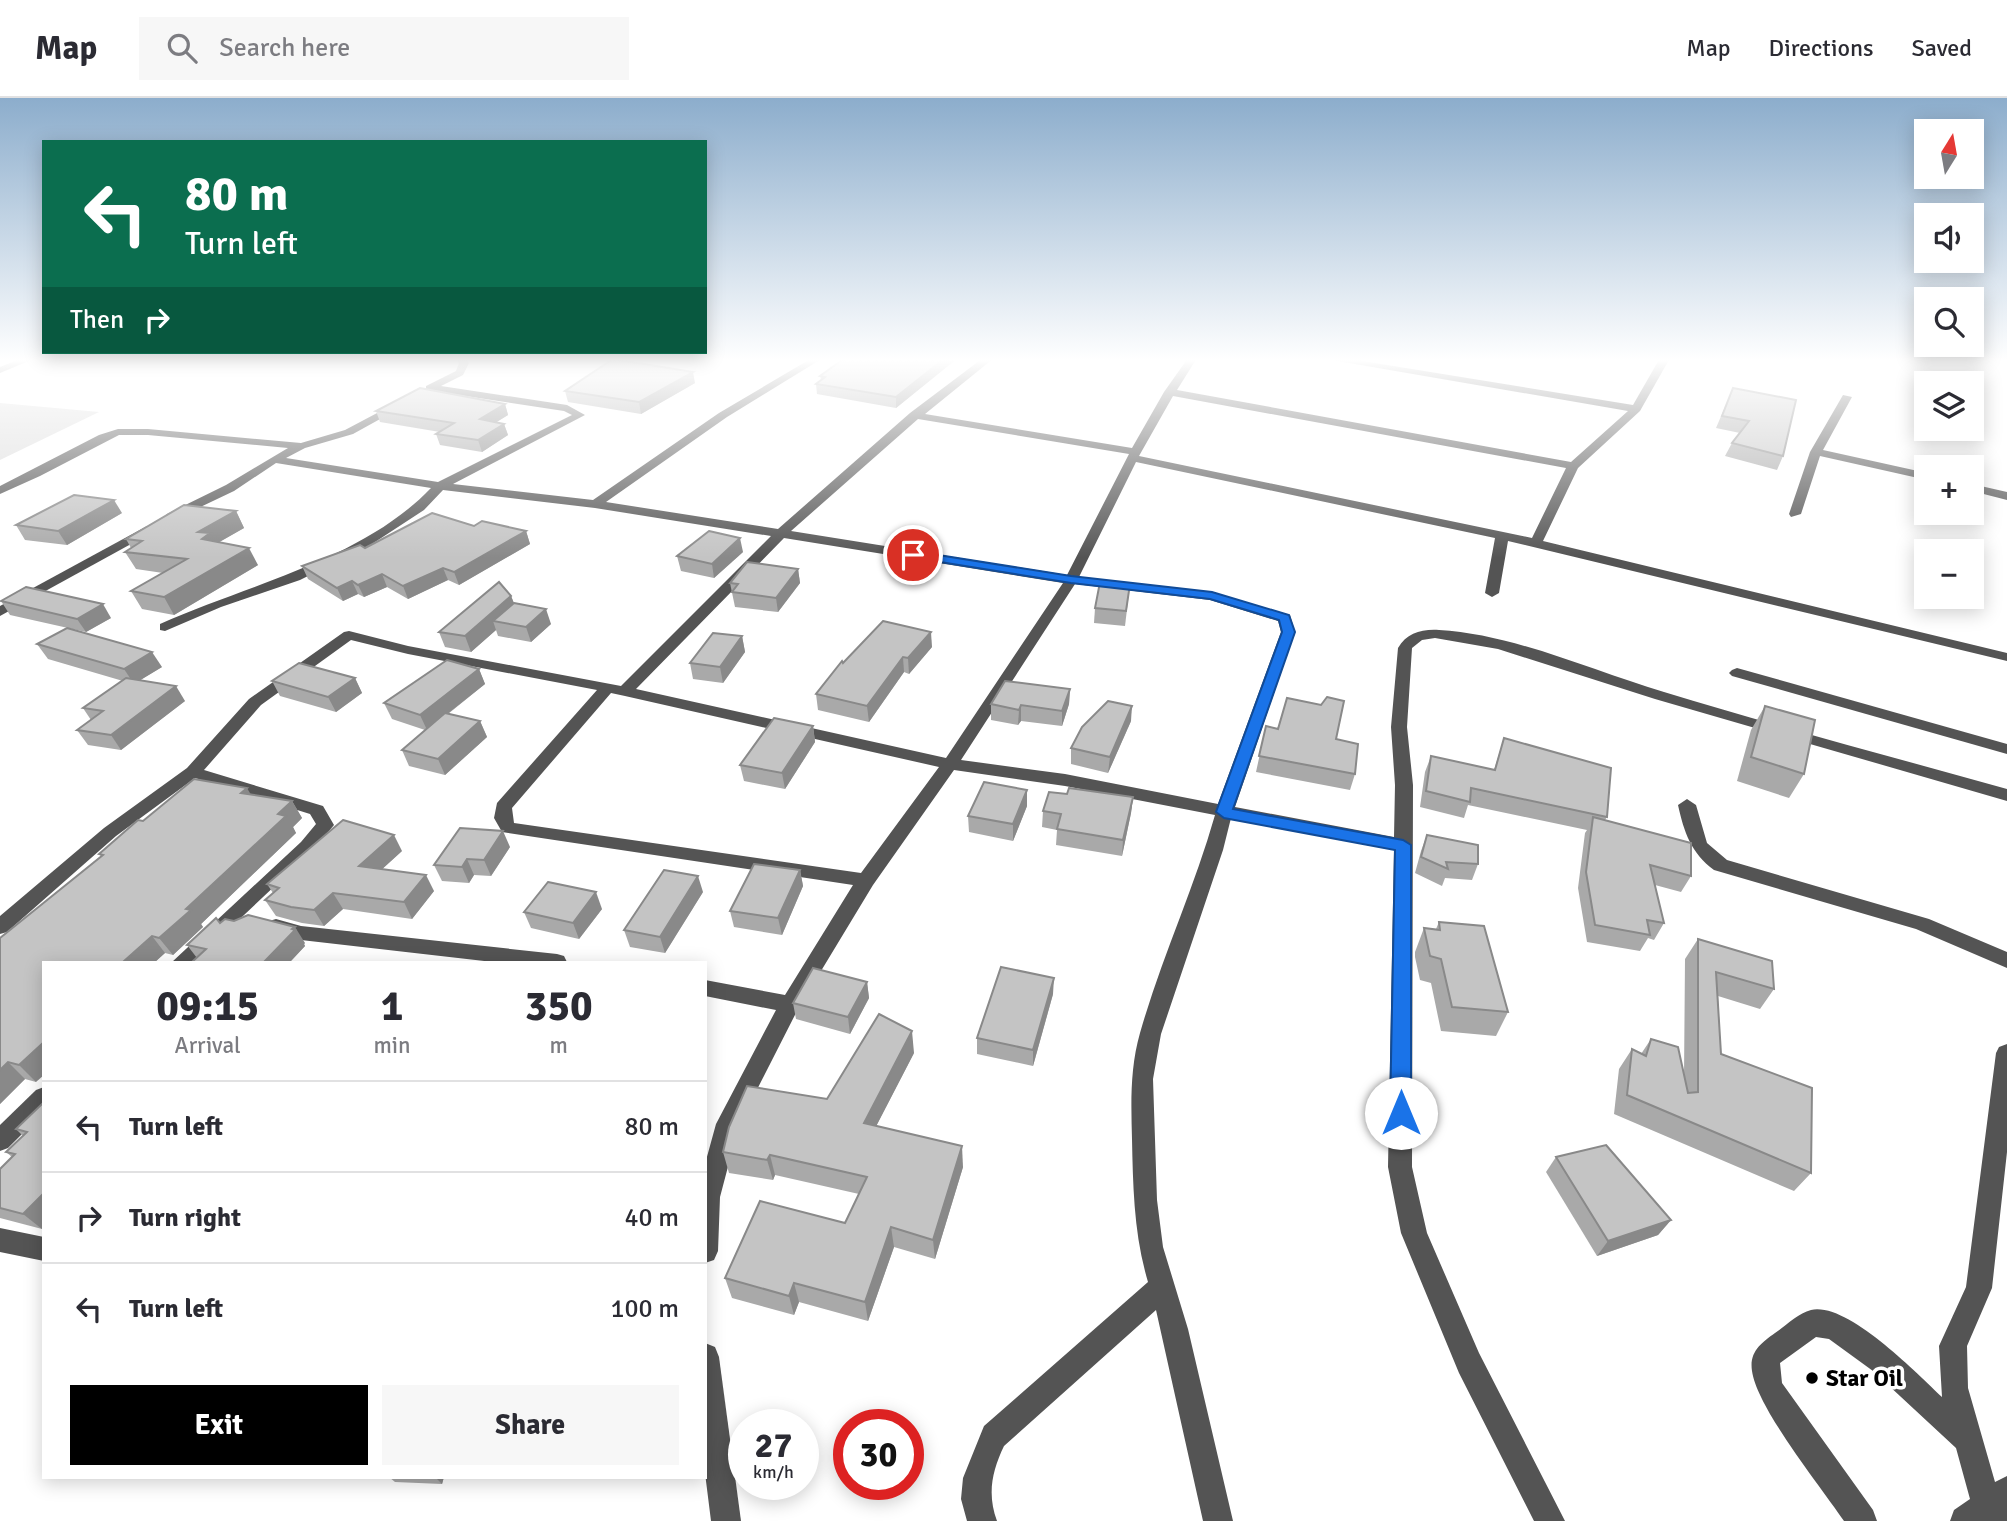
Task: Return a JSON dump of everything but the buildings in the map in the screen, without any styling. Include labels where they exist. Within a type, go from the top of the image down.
[{"type":"street","points":[[0,612],[178,513],[230,488],[274,459],[301,446],[349,432],[363,424]]},
{"type":"street","points":[[165,627],[228,600],[295,577],[366,541],[419,507],[440,486],[561,424]]},
{"type":"street","points":[[595,505],[710,424]]},
{"type":"street","points":[[866,880],[508,828],[503,818],[503,807],[616,690],[781,534],[903,424]]},
{"type":"street","points":[[966,424],[1134,455],[1536,543],[2007,657]]},
{"type":"street","points":[[707,1216],[708,1198],[728,1124],[790,1004],[866,880],[950,764],[1071,580],[1151,424]]},
{"type":"street","points":[[1346,424],[1573,466]]},
{"type":"street","points":[[1536,543],[1573,466],[1619,424]]},
{"type":"street","points":[[1795,514],[1816,452],[1832,424]]},
{"type":"street","points":[[0,490],[36,474],[103,437],[118,432],[148,432],[301,446]]},
{"type":"street","points":[[1816,452],[1914,474]]},
{"type":"street","points":[[274,459],[440,486],[595,505],[1071,580],[1212,596],[1284,618],[1289,632],[1224,812],[1214,850],[1150,1034],[1142,1079],[1145,1200],[1150,1247],[1163,1286],[1218,1521]]},
{"type":"street","points":[[1984,490],[2007,496]]},
{"type":"street","points":[[1492,593],[1502,536]]},
{"type":"street","points":[[0,927],[110,832],[193,772],[256,702],[349,635],[408,650],[616,690],[950,764],[1065,780],[1403,845]]},
{"type":"street","points":[[1550,1521],[1469,1363],[1414,1233],[1400,1167],[1404,785],[1399,727],[1405,648],[1409,640],[1418,636],[1443,635],[1487,642],[1660,696],[2007,795]]},
{"type":"street","points":[[1737,673],[2007,749]]},
{"type":"street","points":[[183,961],[236,915],[325,825],[317,810],[193,772]]},
{"type":"street","points":[[1687,806],[1693,834],[1703,854],[1721,865],[1922,924],[2007,960]]},
{"type":"street","points":[[236,915],[301,933],[548,961]]},
{"type":"street","points":[[707,988],[790,1004]]},
{"type":"street","points":[[1990,1509],[1954,1388],[1953,1346],[1979,1288],[2007,1053]]},
{"type":"street","points":[[0,1141],[42,1099]]},
{"type":"street","points":[[0,1240],[42,1249]]},
{"type":"street","points":[[982,1521],[975,1488],[982,1461],[994,1436],[1163,1286]]},
{"type":"street","points":[[1862,1521],[1770,1390],[1765,1369],[1767,1355],[1813,1323],[1834,1326],[1883,1361],[1969,1440]]},
{"type":"street","points":[[707,1373],[726,1521]]},
{"type":"shaded area","points":[[0,424],[73,424],[0,460]]},
{"type":"place","name":"Star Oil","points":[[1812,1378]]},
{"type":"route","points":[[913,555],[1071,580],[1178,590],[1212,596],[1284,618],[1289,632],[1224,812],[1403,845],[1401,1113]]}]
